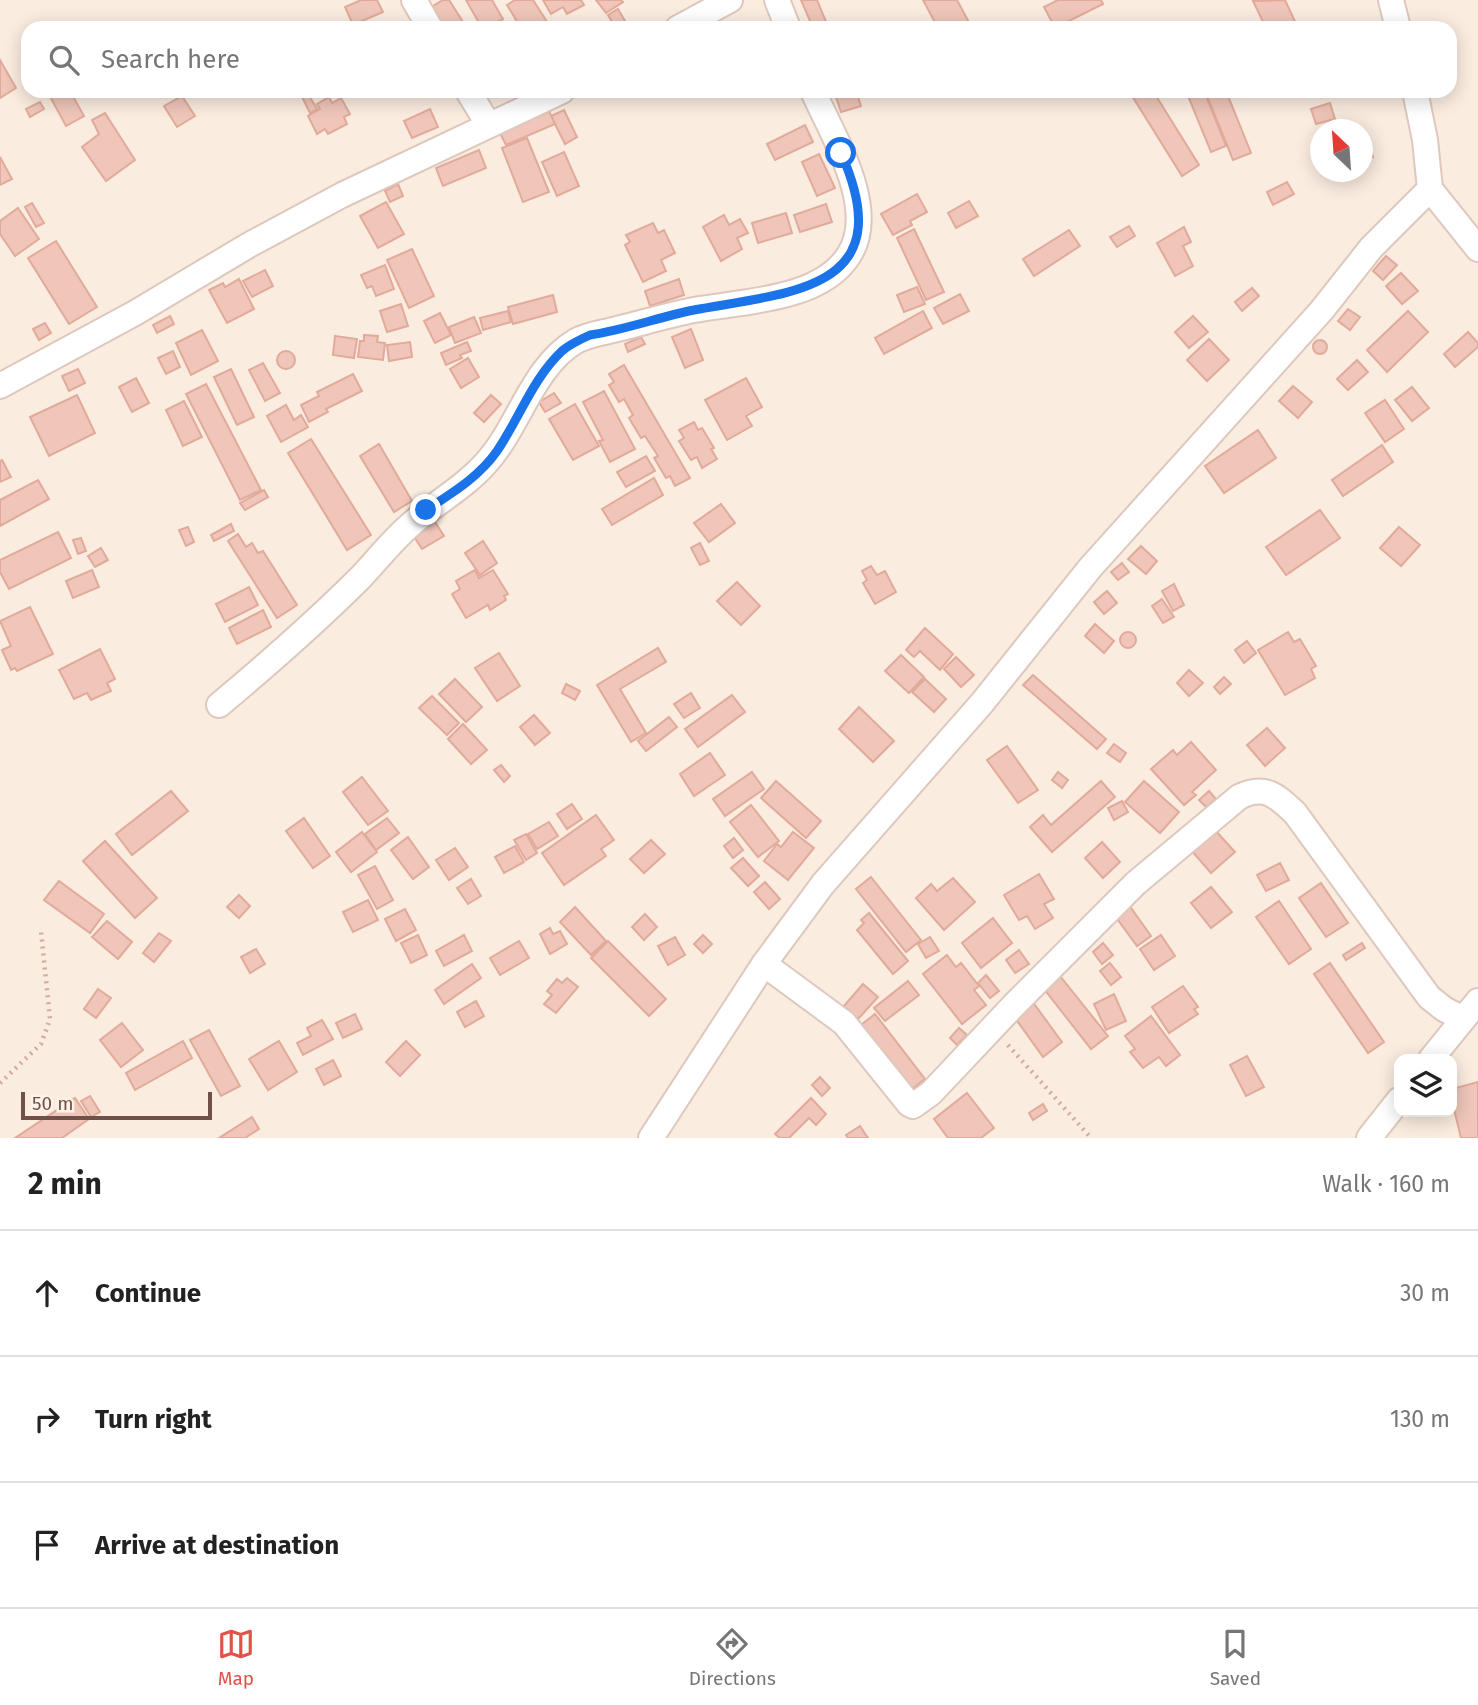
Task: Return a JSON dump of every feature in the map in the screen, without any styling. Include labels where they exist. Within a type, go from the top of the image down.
[{"type":"street","points":[[414,0],[426,21]]},
{"type":"street","points":[[691,21],[730,0]]},
{"type":"street","points":[[777,0],[785,21]]},
{"type":"street","points":[[1391,0],[1396,21]]},
{"type":"street","points":[[472,98],[488,124]]},
{"type":"street","points":[[0,386],[135,313],[248,245],[342,195],[546,98]]},
{"type":"street","points":[[219,705],[296,638],[426,510],[476,474],[497,451],[532,391],[562,351],[590,335],[693,310],[739,304],[792,292],[826,279],[840,267],[856,238],[857,194],[816,98]]},
{"type":"street","points":[[1416,98],[1425,140],[1430,189],[1478,249]]},
{"type":"street","points":[[651,1138],[764,964],[823,884],[982,703],[1090,568],[1313,321],[1371,248],[1430,189]]},
{"type":"street","points":[[764,964],[844,1023],[913,1106],[931,1093],[957,1063],[1136,883],[1239,797],[1250,791],[1262,790],[1282,800],[1295,813],[1429,997],[1444,1009],[1470,1010]]},
{"type":"street","points":[[1435,1054],[1470,1010]]},
{"type":"street","points":[[1369,1138],[1394,1106]]},
{"type":"path","points":[[0,1083],[41,1044],[50,1019],[41,931]]},
{"type":"path","points":[[993,1029],[1091,1138]]},
{"type":"building","points":[[361,0],[377,0],[383,12],[362,21],[351,21],[345,7]]},
{"type":"building","points":[[443,0],[449,0],[462,21],[436,21],[428,9]]},
{"type":"building","points":[[466,0],[492,0],[503,19],[478,21]]},
{"type":"building","points":[[515,0],[533,0],[546,21],[517,21],[507,5]]},
{"type":"building","points":[[543,0],[581,0],[584,5],[567,14],[563,7],[551,14]]},
{"type":"building","points":[[596,0],[621,0],[623,2],[606,13]]},
{"type":"building","points":[[801,0],[817,0],[826,21],[810,21]]},
{"type":"building","points":[[923,0],[957,0],[968,21],[934,21]]},
{"type":"building","points":[[1058,0],[1101,0],[1103,4],[1069,21],[1051,21],[1044,7]]},
{"type":"building","points":[[1285,0],[1295,21],[1263,21],[1253,1]]},
{"type":"building","points":[[618,9],[625,21],[612,21],[608,15]]},
{"type":"building","points":[[0,60],[16,88],[0,98]]},
{"type":"building","points":[[51,98],[74,98],[84,116],[66,126]]},
{"type":"building","points":[[183,98],[195,116],[177,127],[164,106]]},
{"type":"building","points":[[302,98],[310,98],[317,109],[310,113]]},
{"type":"building","points":[[327,98],[332,103],[341,98],[350,114],[344,117],[347,124],[328,134],[325,129],[317,134],[308,116],[320,109],[317,104]]},
{"type":"building","points":[[836,98],[858,98],[861,106],[841,112]]},
{"type":"building","points":[[1133,98],[1157,98],[1199,165],[1182,176]]},
{"type":"building","points":[[1189,98],[1207,98],[1226,146],[1211,152]]},
{"type":"building","points":[[1208,98],[1229,98],[1251,153],[1233,160]]},
{"type":"building","points":[[40,102],[44,109],[30,117],[26,109]]},
{"type":"building","points":[[1330,103],[1335,119],[1314,119],[1311,109]]},
{"type":"building","points":[[430,109],[438,127],[412,138],[404,121]]},
{"type":"building","points":[[564,110],[577,137],[565,144],[551,116]]},
{"type":"building","points":[[549,111],[555,124],[506,145],[500,133]]},
{"type":"building","points":[[105,113],[135,160],[106,181],[82,147],[99,134],[92,120]]},
{"type":"building","points":[[805,125],[813,142],[775,160],[767,144]]},
{"type":"building","points":[[527,138],[549,192],[523,202],[502,148]]},
{"type":"building","points":[[479,150],[486,168],[443,186],[436,168]]},
{"type":"building","points":[[564,152],[579,186],[557,196],[542,162]]},
{"type":"building","points":[[819,154],[835,188],[817,196],[802,162]]},
{"type":"building","points":[[0,157],[12,179],[0,185]]},
{"type":"building","points":[[1287,182],[1294,194],[1273,205],[1267,192]]},
{"type":"building","points":[[398,184],[403,196],[390,202],[385,191]]},
{"type":"building","points":[[917,194],[927,212],[910,221],[912,225],[893,235],[881,214]]},
{"type":"building","points":[[969,201],[978,216],[956,228],[948,213]]},
{"type":"building","points":[[386,202],[404,234],[378,248],[360,216]]},
{"type":"building","points":[[32,203],[44,223],[36,227],[25,207]]},
{"type":"building","points":[[826,204],[832,222],[800,232],[794,215]]},
{"type":"building","points":[[18,208],[39,239],[15,256],[0,234],[0,221]]},
{"type":"building","points":[[786,213],[792,233],[758,243],[752,223]]},
{"type":"building","points":[[724,215],[729,225],[740,219],[748,233],[737,238],[742,249],[721,261],[703,227]]},
{"type":"building","points":[[653,223],[658,233],[664,230],[675,253],[661,260],[666,271],[643,282],[625,245],[630,242],[626,235]]},
{"type":"building","points":[[1129,226],[1135,236],[1117,247],[1110,237]]},
{"type":"building","points":[[1184,227],[1191,242],[1183,246],[1193,266],[1175,276],[1157,243]]},
{"type":"building","points":[[914,229],[944,292],[926,300],[897,238]]},
{"type":"building","points":[[1069,230],[1080,246],[1034,276],[1023,259]]},
{"type":"building","points":[[56,241],[97,307],[69,324],[28,258]]},
{"type":"building","points":[[412,249],[434,296],[409,308],[387,260]]},
{"type":"building","points":[[1386,256],[1397,265],[1383,280],[1373,271]]},
{"type":"building","points":[[385,265],[394,289],[376,296],[372,286],[367,288],[361,275]]},
{"type":"building","points":[[265,270],[273,286],[252,297],[243,281]]},
{"type":"building","points":[[1401,273],[1418,291],[1402,304],[1386,286]]},
{"type":"building","points":[[239,279],[254,309],[227,323],[209,290],[223,283],[225,287]]},
{"type":"building","points":[[679,279],[684,295],[650,306],[645,291]]},
{"type":"building","points":[[917,287],[925,304],[904,312],[897,295]]},
{"type":"building","points":[[1252,288],[1259,296],[1242,311],[1235,302]]},
{"type":"building","points":[[960,294],[969,311],[943,324],[934,308]]},
{"type":"building","points":[[553,295],[557,312],[513,324],[508,307]]},
{"type":"building","points":[[401,304],[408,326],[387,332],[380,311]]},
{"type":"building","points":[[1348,309],[1360,317],[1350,330],[1338,321]]},
{"type":"building","points":[[508,311],[511,322],[483,330],[480,318]]},
{"type":"building","points":[[923,311],[932,328],[884,354],[875,338]]},
{"type":"building","points":[[1408,311],[1428,332],[1387,372],[1367,350]]},
{"type":"building","points":[[440,313],[451,335],[435,343],[424,321]]},
{"type":"building","points":[[170,316],[174,324],[157,333],[153,325]]},
{"type":"building","points":[[1193,316],[1208,332],[1189,348],[1175,332]]},
{"type":"building","points":[[474,317],[481,333],[455,343],[449,327]]},
{"type":"building","points":[[45,323],[51,333],[39,340],[33,329]]},
{"type":"building","points":[[691,329],[703,360],[685,368],[672,337]]},
{"type":"building","points":[[202,330],[218,361],[191,375],[176,343]]},
{"type":"building","points":[[1468,332],[1478,343],[1478,347],[1455,367],[1444,354]]},
{"type":"building","points":[[364,335],[378,336],[377,342],[385,343],[383,360],[358,357],[360,341],[364,341]]},
{"type":"building","points":[[335,336],[357,339],[354,358],[333,355]]},
{"type":"building","points":[[641,337],[645,344],[628,352],[625,344]]},
{"type":"building","points":[[1209,339],[1229,360],[1207,381],[1187,360]]},
{"type":"building","points":[[1320,340],[1325,342],[1325,352],[1320,354],[1315,352],[1313,347],[1315,342]]},
{"type":"building","points":[[410,342],[412,357],[389,361],[387,345]]},
{"type":"building","points":[[467,342],[471,351],[446,365],[441,353]]},
{"type":"building","points":[[173,351],[180,367],[166,374],[158,358]]},
{"type":"building","points":[[286,351],[292,354],[295,360],[292,366],[286,369],[280,366],[277,360],[280,354]]},
{"type":"building","points":[[468,358],[479,377],[461,388],[450,369]]},
{"type":"building","points":[[1357,360],[1368,372],[1348,390],[1337,379]]},
{"type":"building","points":[[263,363],[280,393],[265,401],[249,370]]},
{"type":"building","points":[[624,365],[690,478],[675,486],[670,476],[666,478],[654,458],[658,456],[645,436],[641,438],[629,418],[633,415],[624,399],[619,402],[609,385],[614,382],[609,374]]},
{"type":"building","points":[[78,369],[85,383],[69,391],[62,376]]},
{"type":"building","points":[[231,369],[254,417],[237,425],[214,377]]},
{"type":"building","points":[[353,374],[362,391],[326,409],[328,412],[309,422],[301,405],[319,396],[317,392]]},
{"type":"building","points":[[136,378],[149,403],[132,412],[119,387]]},
{"type":"building","points":[[746,378],[762,407],[746,416],[752,426],[727,440],[705,400]]},
{"type":"building","points":[[206,384],[261,490],[240,500],[186,394]]},
{"type":"building","points":[[1293,386],[1312,402],[1298,418],[1279,401]]},
{"type":"building","points":[[1412,387],[1429,408],[1412,421],[1395,400]]},
{"type":"building","points":[[604,391],[635,449],[610,462],[599,441],[603,440],[583,402]]},
{"type":"building","points":[[554,393],[561,403],[545,412],[539,402]]},
{"type":"building","points":[[77,395],[95,433],[49,456],[30,417]]},
{"type":"building","points":[[491,395],[501,404],[484,422],[474,413]]},
{"type":"building","points":[[1385,400],[1404,429],[1385,442],[1365,413]]},
{"type":"building","points":[[184,401],[202,437],[183,446],[166,410]]},
{"type":"building","points":[[575,404],[599,446],[573,460],[549,419]]},
{"type":"building","points":[[286,405],[294,420],[301,415],[308,427],[281,442],[267,416]]},
{"type":"building","points":[[694,422],[698,430],[702,428],[717,459],[702,468],[697,457],[691,460],[679,441],[684,438],[679,430]]},
{"type":"building","points":[[1258,430],[1276,458],[1224,493],[1205,466]]},
{"type":"building","points":[[311,439],[371,535],[347,550],[288,453]]},
{"type":"building","points":[[379,444],[412,501],[394,512],[360,456]]},
{"type":"building","points":[[1382,445],[1393,462],[1343,496],[1332,480]]},
{"type":"building","points":[[646,456],[655,471],[626,487],[617,472]]},
{"type":"building","points":[[2,460],[11,477],[0,482],[0,461]]},
{"type":"building","points":[[654,478],[663,495],[612,525],[602,509]]},
{"type":"building","points":[[38,480],[49,499],[0,526],[0,500]]},
{"type":"building","points":[[264,490],[268,497],[245,510],[240,503]]},
{"type":"building","points":[[721,504],[735,523],[709,542],[694,523]]},
{"type":"building","points":[[1320,510],[1340,538],[1286,575],[1266,547]]},
{"type":"building","points":[[435,522],[444,536],[422,549],[413,535]]},
{"type":"building","points":[[231,524],[234,531],[214,541],[211,535]]},
{"type":"building","points":[[188,527],[194,542],[186,546],[179,530]]},
{"type":"building","points":[[1399,527],[1420,545],[1401,566],[1380,548]]},
{"type":"building","points":[[58,532],[71,558],[9,589],[0,572],[0,560]]},
{"type":"building","points":[[238,534],[246,547],[252,543],[258,553],[263,551],[297,605],[277,618],[228,541]]},
{"type":"building","points":[[81,538],[86,551],[78,554],[73,540]]},
{"type":"building","points":[[483,541],[497,563],[480,575],[465,553]]},
{"type":"building","points":[[700,543],[709,561],[700,565],[691,548]]},
{"type":"building","points":[[1141,546],[1157,561],[1146,574],[1128,559]]},
{"type":"building","points":[[101,548],[108,560],[95,567],[88,556]]},
{"type":"building","points":[[1122,563],[1129,572],[1118,580],[1111,572]]},
{"type":"building","points":[[871,566],[877,575],[885,571],[896,592],[875,604],[863,583],[867,580],[862,571]]},
{"type":"building","points":[[92,570],[99,587],[73,598],[66,581]]},
{"type":"building","points":[[475,570],[479,578],[493,570],[508,594],[504,596],[506,600],[490,610],[488,605],[466,618],[452,594],[460,589],[456,581]]},
{"type":"building","points":[[737,582],[760,606],[741,625],[717,601]]},
{"type":"building","points":[[1174,584],[1184,605],[1173,611],[1162,591]]},
{"type":"building","points":[[249,587],[258,605],[225,622],[216,604]]},
{"type":"building","points":[[1107,591],[1117,603],[1104,614],[1094,602]]},
{"type":"building","points":[[1162,599],[1174,617],[1163,623],[1152,606]]},
{"type":"building","points":[[30,607],[53,654],[17,671],[15,668],[11,670],[2,650],[11,646],[0,621]]},
{"type":"building","points":[[263,610],[271,627],[237,644],[229,628]]},
{"type":"building","points":[[1095,624],[1114,641],[1104,653],[1085,636]]},
{"type":"building","points":[[925,628],[953,654],[940,670],[920,651],[914,657],[906,650]]},
{"type":"building","points":[[1128,632],[1136,640],[1128,648],[1120,640]]},
{"type":"building","points":[[1288,632],[1294,642],[1300,639],[1316,666],[1311,669],[1315,678],[1285,695],[1258,650]]},
{"type":"building","points":[[1247,641],[1256,653],[1244,663],[1235,650]]},
{"type":"building","points":[[658,648],[666,662],[620,689],[646,733],[631,742],[597,685]]},
{"type":"building","points":[[100,649],[115,679],[107,683],[111,691],[91,700],[87,693],[74,699],[59,670]]},
{"type":"building","points":[[499,653],[520,686],[497,701],[475,668]]},
{"type":"building","points":[[901,655],[924,677],[909,693],[885,671]]},
{"type":"building","points":[[956,657],[974,675],[961,687],[944,669]]},
{"type":"building","points":[[1189,670],[1203,683],[1189,696],[1177,683]]},
{"type":"building","points":[[1033,675],[1106,739],[1097,749],[1023,685]]},
{"type":"building","points":[[1224,677],[1231,684],[1220,694],[1214,687]]},
{"type":"building","points":[[455,679],[482,707],[466,722],[439,694]]},
{"type":"building","points":[[925,679],[946,699],[934,712],[912,692]]},
{"type":"building","points":[[566,684],[580,691],[575,700],[562,693]]},
{"type":"building","points":[[691,693],[700,708],[684,718],[674,704]]},
{"type":"building","points":[[732,695],[745,712],[698,747],[685,729]]},
{"type":"building","points":[[432,696],[459,723],[447,735],[419,708]]},
{"type":"building","points":[[859,707],[894,741],[873,762],[839,729]]},
{"type":"building","points":[[534,715],[550,733],[535,745],[520,727]]},
{"type":"building","points":[[669,717],[677,727],[646,751],[638,741]]},
{"type":"building","points":[[463,724],[487,750],[471,764],[448,739]]},
{"type":"building","points":[[1267,728],[1285,748],[1265,766],[1247,745]]},
{"type":"building","points":[[1191,742],[1216,770],[1192,792],[1196,795],[1184,805],[1151,769],[1173,750],[1177,755]]},
{"type":"building","points":[[1114,744],[1126,753],[1120,762],[1107,753]]},
{"type":"building","points":[[1007,746],[1038,790],[1018,803],[987,760]]},
{"type":"building","points":[[710,753],[725,775],[694,796],[680,774]]},
{"type":"building","points":[[501,765],[510,776],[504,782],[494,770]]},
{"type":"building","points":[[752,772],[764,789],[725,816],[713,799]]},
{"type":"building","points":[[1058,772],[1068,780],[1062,788],[1052,780]]},
{"type":"building","points":[[362,777],[388,811],[368,825],[343,792]]},
{"type":"building","points":[[776,781],[821,821],[806,838],[761,798]]},
{"type":"building","points":[[1101,781],[1115,797],[1052,852],[1030,827],[1043,815],[1051,825]]},
{"type":"building","points":[[1144,781],[1179,812],[1160,833],[1125,802]]},
{"type":"building","points":[[171,791],[188,811],[132,855],[116,834]]},
{"type":"building","points":[[1209,791],[1216,799],[1206,807],[1199,800]]},
{"type":"building","points":[[1122,801],[1128,812],[1114,820],[1108,808]]},
{"type":"building","points":[[572,804],[582,819],[567,829],[557,814]]},
{"type":"building","points":[[751,805],[779,841],[758,857],[730,822]]},
{"type":"building","points":[[596,815],[614,840],[601,849],[606,856],[564,885],[542,853]]},
{"type":"building","points":[[304,818],[330,856],[313,868],[286,831]]},
{"type":"building","points":[[387,818],[399,833],[376,850],[365,834]]},
{"type":"building","points":[[549,822],[558,836],[537,849],[528,834]]},
{"type":"building","points":[[1215,830],[1235,852],[1211,873],[1191,850]]},
{"type":"building","points":[[362,832],[377,852],[351,872],[336,852]]},
{"type":"building","points":[[793,832],[814,848],[788,880],[764,861],[777,844],[781,847]]},
{"type":"building","points":[[526,834],[537,853],[526,860],[514,840]]},
{"type":"building","points":[[408,837],[429,867],[413,879],[391,850]]},
{"type":"building","points":[[734,838],[743,850],[733,858],[724,846]]},
{"type":"building","points":[[651,840],[665,854],[644,873],[630,859]]},
{"type":"building","points":[[105,841],[157,898],[135,918],[83,861]]},
{"type":"building","points":[[1102,842],[1120,862],[1103,878],[1085,858]]},
{"type":"building","points":[[515,846],[524,862],[504,873],[495,857]]},
{"type":"building","points":[[455,848],[468,867],[449,880],[436,860]]},
{"type":"building","points":[[743,858],[759,876],[748,886],[731,868]]},
{"type":"building","points":[[1280,863],[1289,880],[1266,891],[1257,875]]},
{"type":"building","points":[[375,866],[393,900],[377,909],[358,875]]},
{"type":"building","points":[[1039,874],[1054,899],[1044,904],[1053,918],[1035,929],[1027,916],[1019,920],[1004,895]]},
{"type":"building","points":[[871,877],[921,940],[906,952],[856,889]]},
{"type":"building","points":[[953,878],[975,902],[944,930],[916,898],[931,884],[937,891]]},
{"type":"building","points":[[471,879],[481,896],[468,904],[457,888]]},
{"type":"building","points":[[59,881],[104,914],[90,933],[44,900]]},
{"type":"building","points":[[765,882],[780,899],[769,909],[754,892]]},
{"type":"building","points":[[1321,883],[1348,923],[1326,937],[1299,898]]},
{"type":"building","points":[[1211,887],[1232,912],[1211,928],[1191,903]]},
{"type":"building","points":[[239,895],[250,906],[239,918],[227,907]]},
{"type":"building","points":[[368,900],[378,920],[353,932],[343,912]]},
{"type":"building","points":[[1279,901],[1311,949],[1289,964],[1256,917]]},
{"type":"building","points":[[1129,905],[1151,936],[1137,946],[1115,916]]},
{"type":"building","points":[[575,907],[606,941],[591,955],[560,922]]},
{"type":"building","points":[[405,909],[416,930],[396,941],[385,919]]},
{"type":"building","points":[[869,913],[908,961],[893,974],[857,930],[864,923],[861,920]]},
{"type":"building","points":[[645,914],[657,927],[644,940],[632,927]]},
{"type":"building","points":[[993,918],[1012,943],[981,968],[962,943]]},
{"type":"building","points":[[107,921],[132,942],[118,959],[92,937]]},
{"type":"building","points":[[550,928],[553,934],[560,931],[567,944],[550,954],[540,934]]},
{"type":"building","points":[[159,933],[171,941],[154,962],[143,953]]},
{"type":"building","points":[[418,935],[427,955],[411,963],[401,943]]},
{"type":"building","points":[[464,935],[472,951],[444,966],[436,951]]},
{"type":"building","points":[[703,935],[712,944],[703,953],[694,944]]},
{"type":"building","points":[[1161,935],[1175,956],[1154,970],[1140,949]]},
{"type":"building","points":[[675,937],[685,955],[668,965],[658,946]]},
{"type":"building","points":[[930,937],[939,951],[926,958],[918,944]]},
{"type":"building","points":[[519,941],[529,958],[500,975],[490,958]]},
{"type":"building","points":[[608,941],[666,999],[649,1016],[591,958]]},
{"type":"building","points":[[1103,943],[1113,955],[1102,964],[1093,952]]},
{"type":"building","points":[[1362,943],[1365,948],[1346,960],[1343,955]]},
{"type":"building","points":[[256,949],[265,964],[250,973],[241,957]]},
{"type":"building","points":[[1019,950],[1029,964],[1015,973],[1006,960]]},
{"type":"building","points":[[947,955],[956,967],[961,963],[979,986],[974,990],[986,1005],[962,1024],[923,974]]},
{"type":"building","points":[[1110,963],[1121,977],[1111,985],[1100,971]]},
{"type":"building","points":[[1330,963],[1384,1042],[1368,1053],[1314,974]]},
{"type":"building","points":[[472,964],[481,978],[444,1004],[435,990]]},
{"type":"building","points":[[986,975],[999,991],[990,998],[978,983]]},
{"type":"building","points":[[1060,976],[1108,1036],[1091,1049],[1044,989]]},
{"type":"building","points":[[567,978],[578,987],[556,1013],[544,1004],[552,995],[547,991],[557,979],[562,983]]},
{"type":"building","points":[[908,981],[919,995],[885,1021],[874,1008]]},
{"type":"building","points":[[863,984],[878,997],[858,1019],[843,1007]]},
{"type":"building","points":[[1183,986],[1198,1007],[1194,1009],[1198,1014],[1169,1033],[1152,1007]]},
{"type":"building","points":[[98,989],[111,998],[96,1018],[84,1009]]},
{"type":"building","points":[[1114,994],[1126,1021],[1106,1030],[1094,1004]]},
{"type":"building","points":[[476,1001],[484,1016],[465,1027],[457,1012]]},
{"type":"building","points":[[1032,1001],[1062,1042],[1043,1057],[1013,1015]]},
{"type":"building","points":[[355,1014],[362,1029],[343,1038],[336,1023]]},
{"type":"building","points":[[875,1014],[925,1079],[911,1090],[861,1025]]},
{"type":"building","points":[[1151,1016],[1180,1055],[1166,1066],[1159,1057],[1143,1068],[1130,1052],[1135,1049],[1125,1036]]},
{"type":"building","points":[[322,1020],[333,1039],[303,1055],[297,1043],[311,1036],[307,1028]]},
{"type":"building","points":[[122,1023],[143,1050],[121,1067],[100,1040]]},
{"type":"building","points":[[959,1028],[967,1035],[957,1045],[950,1038]]},
{"type":"building","points":[[209,1030],[240,1086],[221,1096],[190,1040]]},
{"type":"building","points":[[183,1041],[192,1058],[135,1090],[126,1073]]},
{"type":"building","points":[[279,1041],[297,1072],[268,1090],[249,1059]]},
{"type":"building","points":[[406,1041],[420,1055],[400,1076],[386,1062]]},
{"type":"building","points":[[1247,1056],[1264,1087],[1246,1096],[1230,1065]]},
{"type":"building","points":[[333,1060],[341,1076],[324,1085],[316,1069]]},
{"type":"building","points":[[820,1077],[830,1088],[822,1096],[812,1085]]},
{"type":"building","points":[[1478,1082],[1478,1138],[1461,1138],[1456,1117],[1457,1088]]},
{"type":"building","points":[[967,1093],[994,1128],[981,1138],[948,1138],[934,1119]]},
{"type":"building","points":[[90,1096],[100,1112],[91,1117],[81,1101]]},
{"type":"building","points":[[75,1098],[89,1119],[62,1138],[15,1138]]},
{"type":"building","points":[[811,1098],[826,1114],[816,1125],[809,1118],[789,1138],[780,1138],[775,1134]]},
{"type":"building","points":[[1043,1104],[1047,1111],[1033,1120],[1029,1113]]},
{"type":"building","points":[[252,1117],[259,1129],[245,1138],[219,1138]]},
{"type":"building","points":[[860,1126],[868,1138],[848,1138],[846,1135]]},
{"type":"route","points":[[426,510],[462,486],[497,451],[522,406],[547,370],[562,351],[578,341],[590,335],[693,310],[739,304],[792,292],[826,279],[840,267],[856,238],[858,217],[857,194],[841,153]]}]
